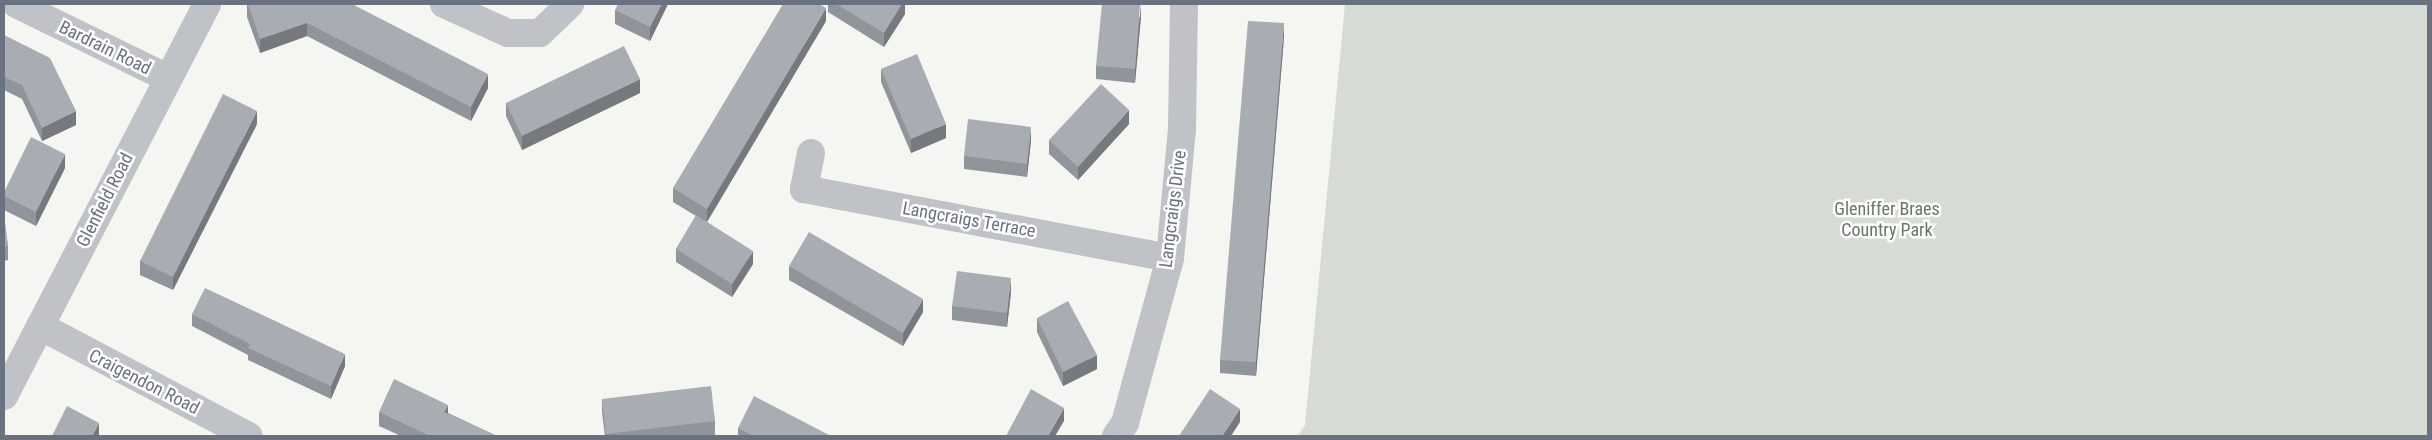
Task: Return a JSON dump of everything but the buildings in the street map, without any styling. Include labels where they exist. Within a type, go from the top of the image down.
[{"type":"street","name":"Bardrain Road","points":[[16,4],[168,78]]},
{"type":"street","name":"Glenfield Road","points":[[7,382],[40,326],[207,4]]},
{"type":"street","points":[[444,4],[508,33],[540,33],[570,4]]},
{"type":"street","name":"Langcraigs Drive","points":[[1116,436],[1125,423],[1170,258],[1182,129],[1184,4]]},
{"type":"street","name":"Langcraigs Terrace","points":[[811,153],[804,189],[1170,258]]},
{"type":"street","name":"Craigendon Road","points":[[40,326],[249,436]]},
{"type":"green space","name":"Gleniffer Braes Country Park","points":[[1345,4],[2428,4],[2428,436],[1298,436],[1305,425]]}]
